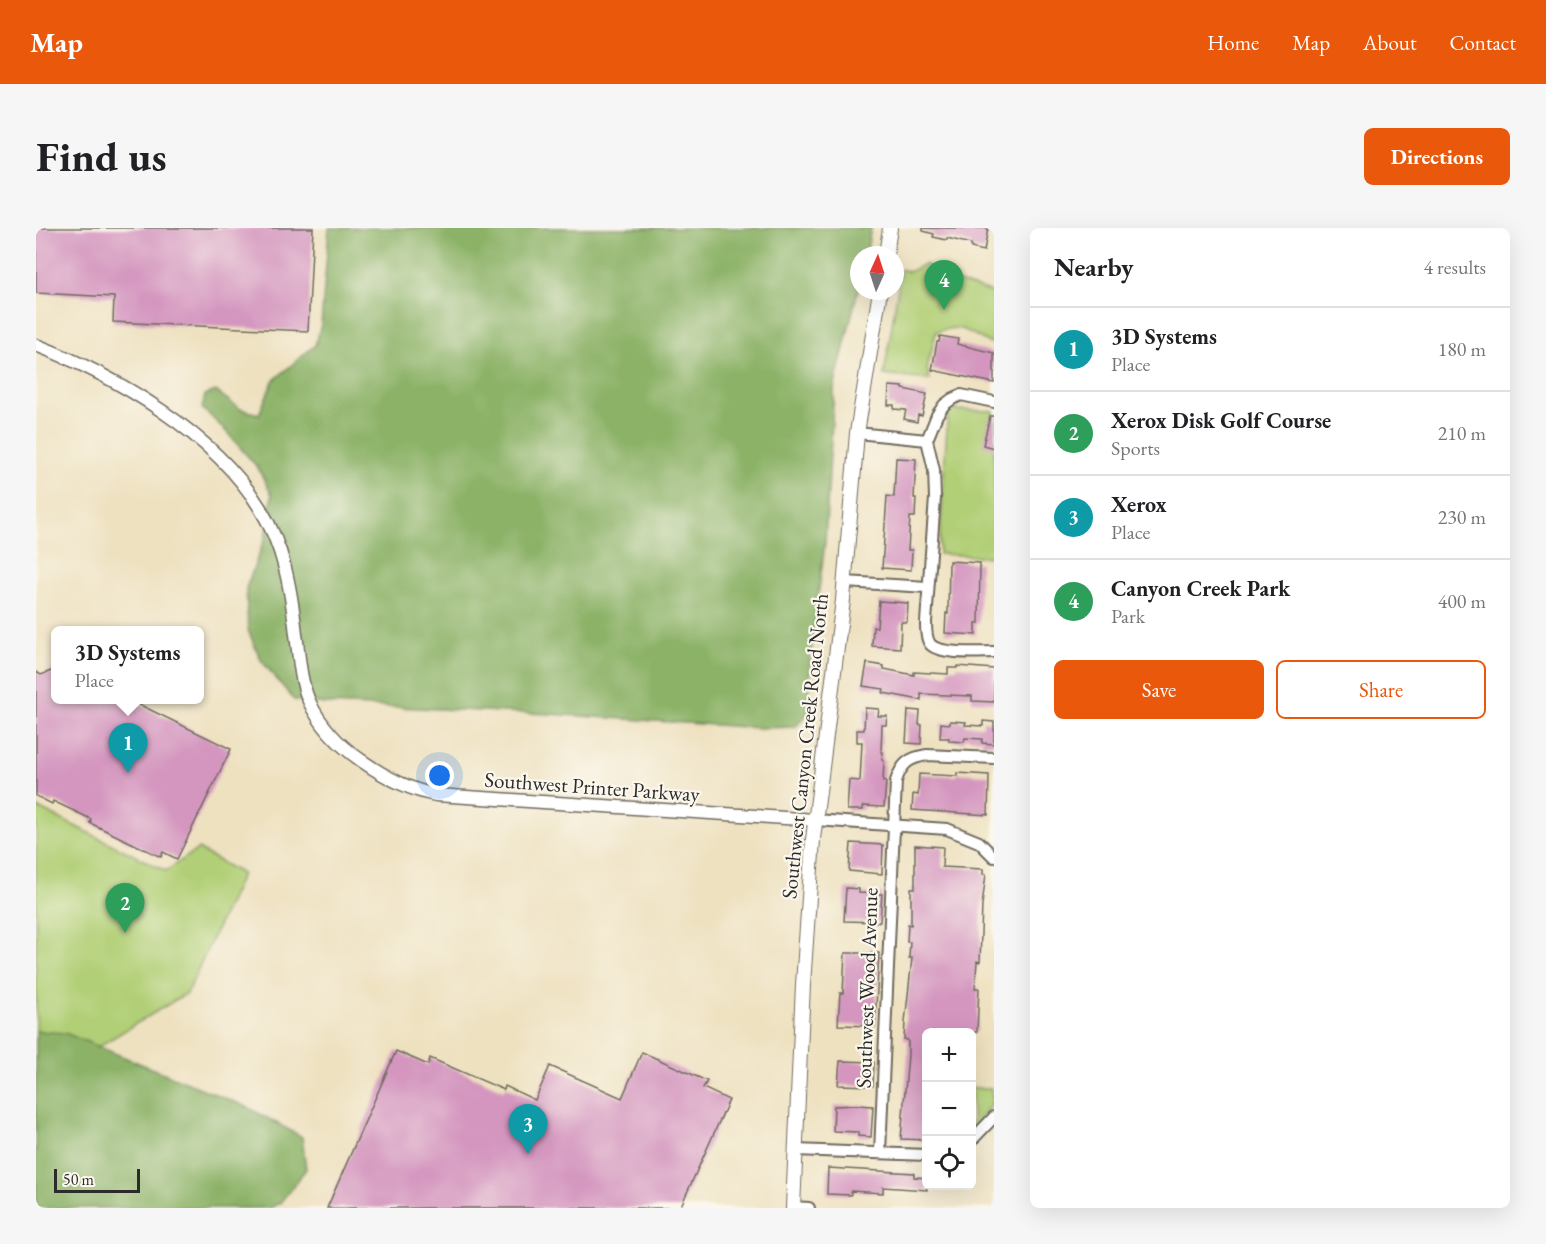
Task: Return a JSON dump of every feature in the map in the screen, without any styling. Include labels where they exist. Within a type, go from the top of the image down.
[{"type":"main road","points":[[887,246],[890,228]]},
{"type":"main road","name":"Southwest Canyon Creek Road North","points":[[793,1208],[808,902],[815,819],[844,582],[857,433],[879,300]]},
{"type":"street","name":"Southwest Printer Parkway","points":[[36,345],[117,384],[189,431],[249,490],[273,532],[284,562],[292,594],[301,676],[309,702],[336,740],[369,766],[406,787],[436,795],[815,819]]},
{"type":"street","points":[[994,402],[961,395],[952,399],[937,415],[927,440],[934,470],[935,498],[927,586],[926,635],[931,645],[940,650],[994,652]]},
{"type":"street","points":[[857,433],[927,440]]},
{"type":"street","points":[[844,582],[927,586]]},
{"type":"street","name":"Southwest Wood Avenue","points":[[880,1153],[896,781],[906,761],[916,757],[927,755],[994,758]]},
{"type":"street","points":[[815,819],[937,828],[957,832],[979,842],[994,857]]},
{"type":"street","points":[[976,1136],[994,1118]]},
{"type":"street","points":[[795,1150],[922,1155]]},
{"type":"street","points":[[793,1208],[809,1208]]},
{"type":"green space","points":[[329,228],[871,228],[868,246],[850,246],[850,300],[856,300],[834,388],[825,542],[810,661],[809,712],[795,727],[760,728],[549,714],[325,704],[294,700],[261,660],[248,630],[246,588],[265,538],[272,495],[258,468],[202,408],[205,395],[216,391],[240,409],[259,414],[273,381],[315,345],[321,325]]},
{"type":"green space","points":[[924,264],[955,281],[994,293],[994,341],[989,343],[958,328],[936,332],[927,369],[930,380],[884,375],[896,300],[904,300],[904,270],[909,272]]},
{"type":"green space","points":[[948,410],[994,411],[994,557],[939,554]]},
{"type":"green space","points":[[36,807],[166,871],[198,849],[242,874],[187,993],[61,1069],[36,1030]]},
{"type":"green space","points":[[36,1031],[65,1033],[247,1107],[302,1137],[306,1169],[280,1203],[270,1208],[36,1208]]},
{"type":"green space","points":[[976,1088],[991,1088],[993,1102],[976,1124]]},
{"type":"building","points":[[36,228],[313,228],[308,331],[113,322],[114,297],[36,293]]},
{"type":"building","points":[[923,228],[988,228],[984,251],[971,248],[971,244],[933,237],[934,234],[923,231]]},
{"type":"building","points":[[940,336],[958,339],[957,344],[994,353],[994,383],[932,370]]},
{"type":"building","points":[[889,386],[903,387],[903,389],[927,394],[922,416],[918,415],[917,422],[904,419],[906,410],[894,409],[894,405],[888,405]]},
{"type":"building","points":[[990,416],[994,416],[994,448],[983,445]]},
{"type":"building","points":[[896,458],[916,459],[915,517],[910,517],[908,550],[912,550],[911,570],[882,568],[887,496],[894,497]]},
{"type":"building","points":[[949,561],[980,563],[979,623],[976,623],[976,635],[945,633],[946,613],[948,614]]},
{"type":"building","points":[[879,601],[908,603],[907,622],[901,622],[900,648],[872,646],[873,627],[877,627]]},
{"type":"building","points":[[867,663],[914,675],[914,672],[948,674],[948,668],[957,668],[957,666],[994,669],[994,702],[972,701],[972,696],[921,694],[921,700],[883,693],[884,689],[863,686]]},
{"type":"building","points":[[51,671],[51,704],[138,704],[231,749],[177,859],[163,852],[161,857],[90,823],[91,819],[53,801],[52,804],[36,796],[36,672],[41,675]]},
{"type":"building","points":[[865,708],[879,709],[878,716],[887,716],[886,725],[882,725],[881,752],[883,752],[882,760],[884,761],[883,781],[886,781],[884,807],[863,806],[863,810],[847,810],[849,780],[860,781],[862,742],[857,742],[857,730],[864,730]]},
{"type":"building","points":[[908,710],[920,711],[921,744],[906,743]]},
{"type":"building","points":[[950,721],[983,726],[983,721],[994,722],[994,744],[982,743],[982,739],[965,738],[964,742],[940,738],[941,723],[950,724]]},
{"type":"building","points":[[957,773],[989,775],[988,815],[912,810],[913,794],[918,795],[919,774],[957,776]]},
{"type":"building","points":[[851,843],[883,845],[882,874],[849,871]]},
{"type":"building","points":[[915,845],[943,847],[942,867],[983,869],[983,874],[986,874],[982,905],[980,962],[977,961],[975,988],[979,988],[977,1032],[976,1028],[922,1028],[922,1140],[901,1139],[908,1055],[908,1040],[904,1039],[905,1022],[912,958],[909,958],[910,942],[907,942],[908,924],[911,925],[911,888],[915,888]]},
{"type":"building","points":[[846,888],[859,889],[859,893],[882,894],[880,922],[844,921]]},
{"type":"building","points":[[845,953],[879,953],[875,1026],[838,1025],[840,993],[843,993]]},
{"type":"building","points":[[396,1051],[428,1065],[430,1058],[504,1090],[505,1086],[535,1100],[550,1066],[622,1098],[642,1052],[707,1081],[703,1088],[729,1100],[680,1208],[327,1208]]},
{"type":"building","points":[[840,1061],[874,1062],[873,1086],[838,1085]]},
{"type":"building","points":[[834,1106],[873,1106],[871,1137],[858,1136],[858,1132],[833,1131]]},
{"type":"building","points":[[828,1168],[914,1173],[914,1177],[922,1178],[922,1190],[883,1187],[883,1193],[851,1191],[851,1195],[827,1194]]},
{"type":"place","name":"Canyon Creek Park","points":[[944,310]]},
{"type":"place","name":"3D Systems","points":[[128,773]]},
{"type":"place","name":"Xerox Disk Golf Course","points":[[125,933]]},
{"type":"place","name":"Xerox","points":[[528,1154]]}]
